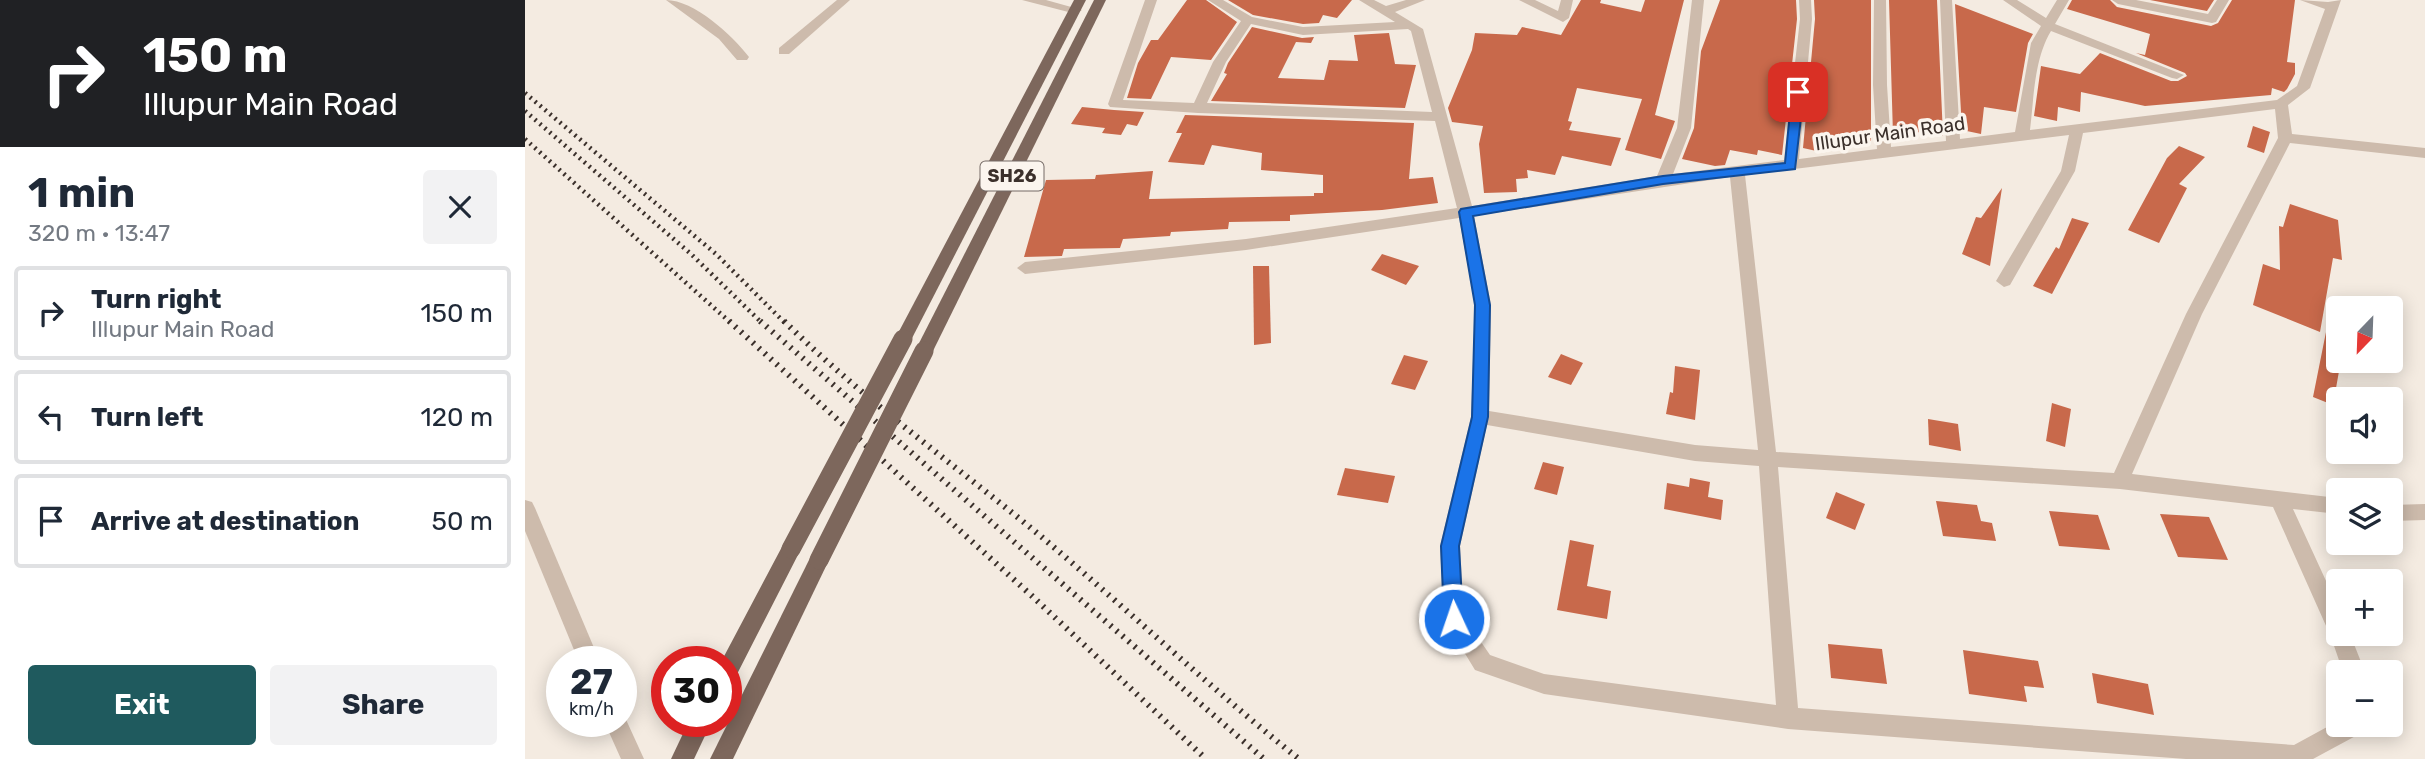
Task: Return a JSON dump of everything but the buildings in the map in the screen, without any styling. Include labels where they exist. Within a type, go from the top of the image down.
[{"type":"main road","name":"SH26","points":[[720,759],[1100,0]]},
{"type":"main road","name":"SH26","points":[[740,646],[1078,5]]},
{"type":"main road","points":[[682,759],[693,737]]},
{"type":"street","points":[[673,0],[724,36],[742,57]]},
{"type":"street","points":[[784,51],[844,0]]},
{"type":"street","points":[[1028,0],[1078,5]]},
{"type":"street","points":[[1151,0],[1115,104],[1442,117]]},
{"type":"street","points":[[1214,0],[1248,20],[1303,31],[1410,25]]},
{"type":"street","points":[[1365,0],[1417,29],[1466,212],[1483,305],[1480,417],[1450,546],[1454,619],[1483,663],[1544,684],[1788,718],[2296,756],[2331,737]]},
{"type":"street","points":[[1384,11],[1419,0]]},
{"type":"street","points":[[1525,0],[1563,18],[1567,0]]},
{"type":"street","points":[[1663,180],[1684,128],[1698,0]]},
{"type":"street","points":[[1791,166],[1806,19],[1805,0]]},
{"type":"street","points":[[1880,0],[1880,85],[1884,151]]},
{"type":"street","points":[[1946,0],[1953,144]]},
{"type":"street","points":[[2009,0],[2047,25],[2177,75]]},
{"type":"street","points":[[2022,135],[2029,75],[2037,43],[2063,0]]},
{"type":"street","points":[[2118,0],[2212,19],[2223,0]]},
{"type":"street","points":[[2120,481],[2194,314],[2285,138],[2281,104],[2303,88],[2333,4],[2307,0]]},
{"type":"street","points":[[1199,109],[1222,54],[1248,20]]},
{"type":"street","name":"Illupur Main Road","points":[[1025,268],[1108,261],[1354,230],[1663,180],[2281,104]]},
{"type":"street","points":[[2004,281],[2068,171],[2077,128]]},
{"type":"street","points":[[2285,138],[2425,153]]},
{"type":"street","points":[[1737,172],[1768,459],[1788,718]]},
{"type":"street","points":[[1480,417],[1696,453],[2120,481],[2326,505]]},
{"type":"street","points":[[2279,499],[2326,603]]},
{"type":"street","points":[[525,508],[583,646]]},
{"type":"street","points":[[2403,513],[2425,512]]},
{"type":"street","points":[[623,737],[633,759]]},
{"type":"railway","points":[[525,93],[716,254],[785,323]]},
{"type":"railway","points":[[525,111],[691,254],[762,323]]},
{"type":"railway","points":[[525,139],[731,323]]},
{"type":"railway","points":[[729,321],[1032,596],[1206,759]]},
{"type":"railway","points":[[760,321],[1264,759]]},
{"type":"railway","points":[[784,321],[844,377],[1037,533],[1232,704],[1299,759]]},
{"type":"route","points":[[1454,619],[1450,546],[1480,417],[1483,305],[1466,212],[1663,180],[1791,166],[1798,92]]}]
